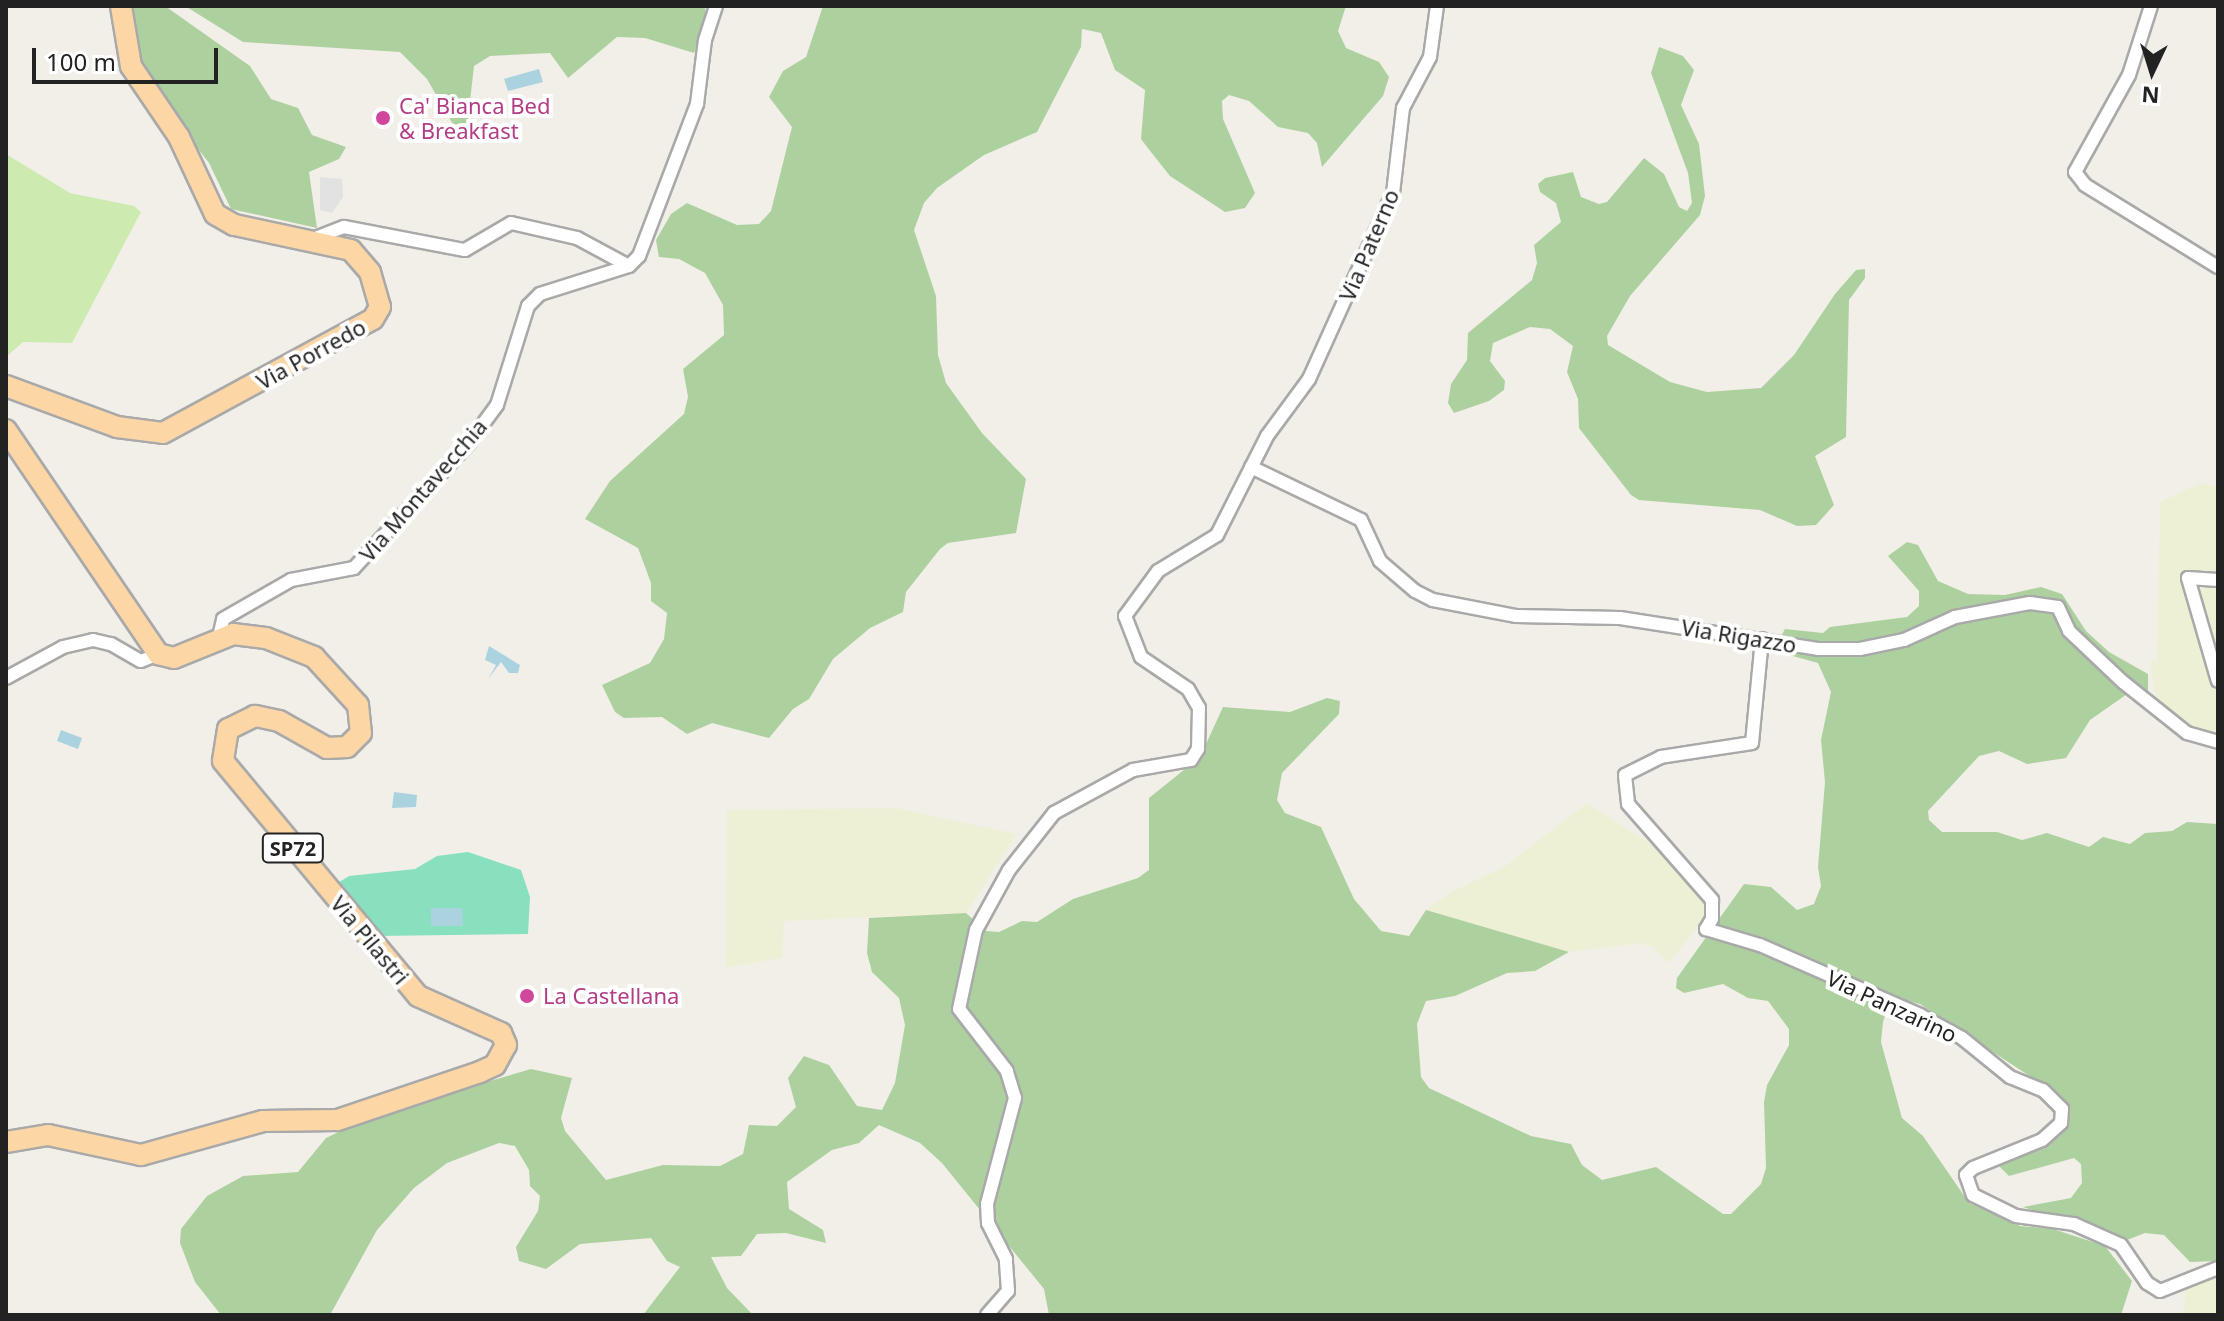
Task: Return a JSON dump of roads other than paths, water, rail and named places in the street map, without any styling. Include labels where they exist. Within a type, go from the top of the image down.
[{"type":"main road","name":"Via Porredo","points":[[6,386],[117,427],[153,434],[174,429],[378,313],[380,298],[361,258],[315,238],[234,225],[215,214],[179,137],[131,66],[121,6]]},
{"type":"main road","points":[[6,430],[158,654]]},
{"type":"main road","name":"Via Pilastri","points":[[6,1142],[48,1135],[128,1154],[156,1153],[263,1121],[337,1120],[480,1072],[505,1054],[501,1033],[418,996],[223,761],[228,729],[255,716],[279,721],[327,748],[347,747],[361,733],[358,705],[301,649],[247,635],[219,637],[174,658],[158,654]]},
{"type":"street","points":[[315,238],[344,227],[465,250],[511,223],[577,238],[629,266],[645,243],[697,104],[705,40],[716,6]]},
{"type":"street","name":"Via Paterno","points":[[987,1315],[1008,1291],[1006,1259],[988,1223],[987,1204],[1015,1098],[1007,1071],[959,1009],[976,930],[1009,870],[1054,813],[1133,770],[1191,760],[1198,749],[1199,708],[1188,689],[1141,657],[1125,616],[1158,571],[1217,535],[1251,467],[1309,379],[1393,193],[1403,108],[1430,57],[1437,6]]},
{"type":"street","points":[[2151,6],[2129,75],[2092,133],[2075,172],[2085,185],[2218,267]]},
{"type":"street","name":"Via Montavecchia","points":[[219,637],[223,619],[291,580],[354,568],[469,443],[497,405],[528,306],[540,294],[629,266]]},
{"type":"street","name":"Via Rigazzo","points":[[1251,467],[1361,520],[1380,561],[1433,600],[1516,616],[1620,618],[1818,649],[1860,649],[1904,640],[1955,617],[2030,603],[2058,607],[2069,631],[2123,682],[2187,733],[2218,742]]},
{"type":"street","points":[[2218,580],[2188,578],[2218,681]]},
{"type":"street","name":"Via Panzarino","points":[[1762,639],[1752,743],[1661,757],[1625,775],[1628,804],[1712,900],[1712,919],[1706,929],[1760,945],[1920,1015],[1962,1038],[2010,1077],[2043,1090],[2062,1109],[2061,1123],[2046,1138],[1973,1168],[1966,1175],[1973,1195],[2016,1216],[2074,1224],[2121,1245],[2147,1283],[2160,1291],[2218,1268]]},
{"type":"street","points":[[6,678],[63,647],[93,640],[111,644],[141,661],[158,654]]},
{"type":"water","points":[[539,69],[543,82],[508,91],[504,79]]},
{"type":"water","points":[[489,646],[520,665],[518,673],[509,673],[501,662],[488,679],[496,665],[485,660]]},
{"type":"water","points":[[61,730],[82,738],[78,749],[57,741]]},
{"type":"water","points":[[394,792],[417,795],[416,807],[392,808]]},
{"type":"water","points":[[431,908],[462,908],[463,926],[431,926]]},
{"type":"place","name":"Ca' Bianca Bed & Breakfast","points":[[383,118]]},
{"type":"place","name":"La Castellana","points":[[527,996]]}]
